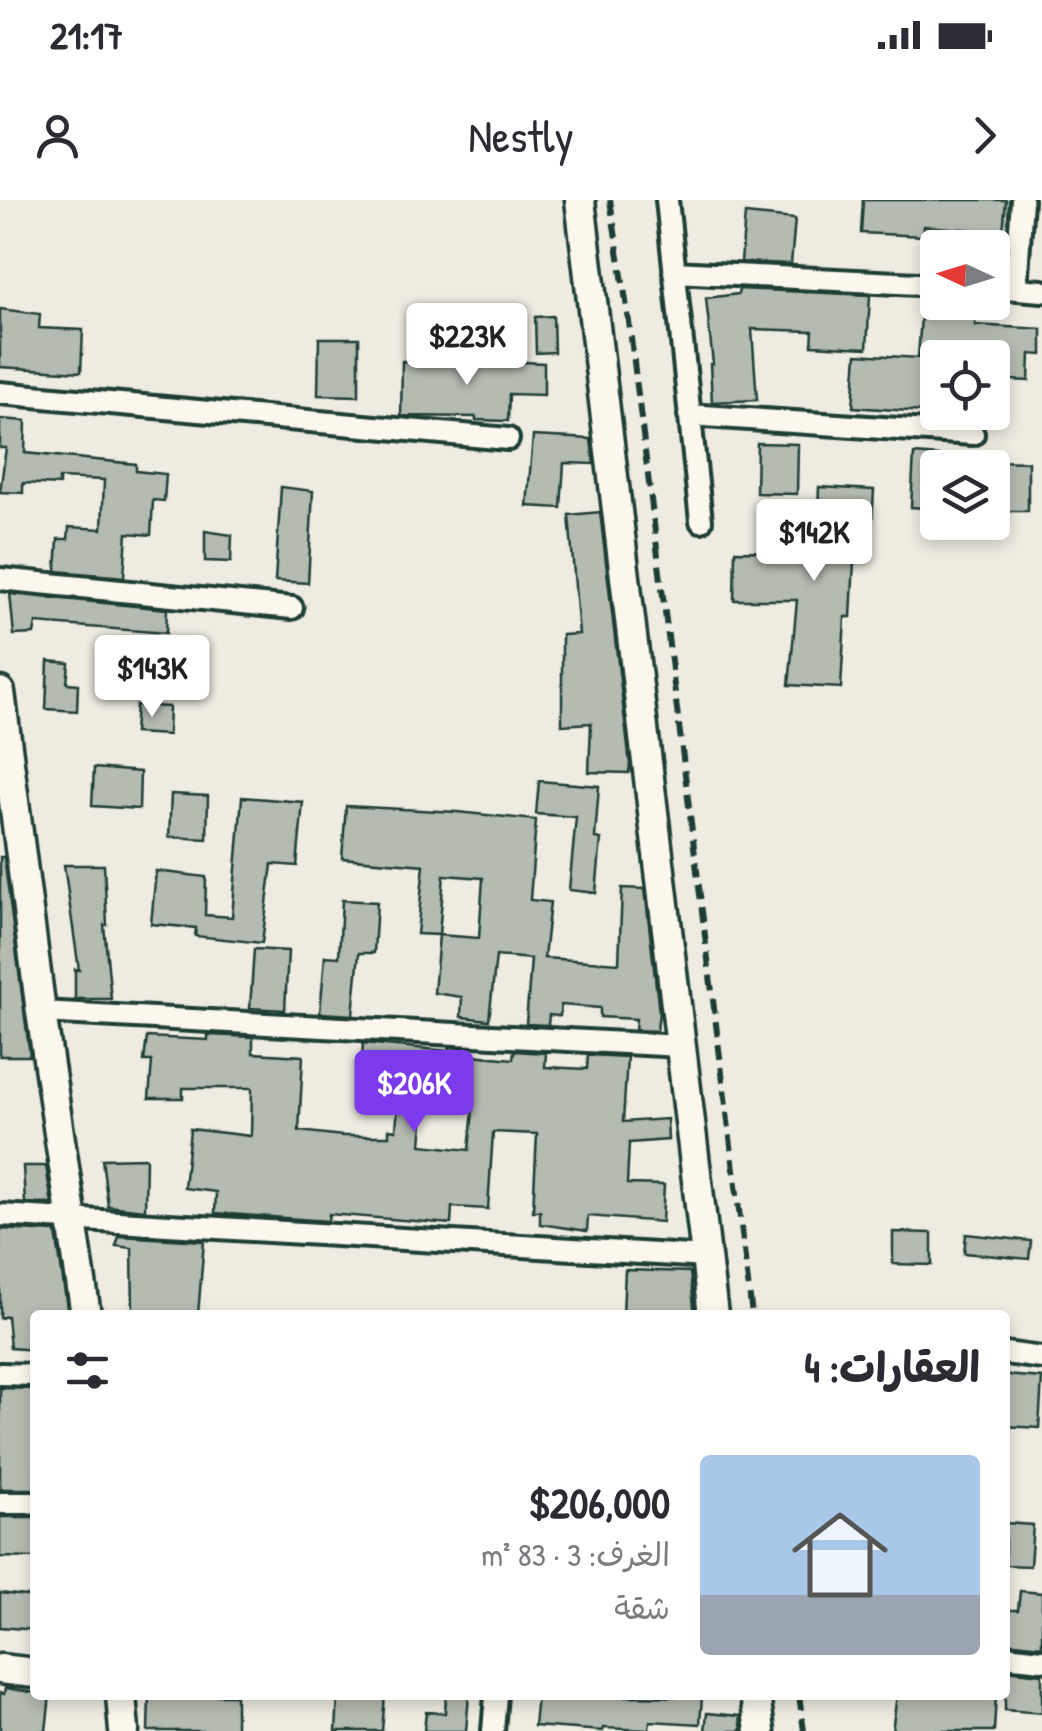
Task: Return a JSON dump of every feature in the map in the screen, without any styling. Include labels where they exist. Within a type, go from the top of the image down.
[{"type":"street","points":[[580,200],[711,1310]]},
{"type":"street","points":[[667,200],[701,521]]},
{"type":"street","points":[[1016,288],[1022,200]]},
{"type":"street","points":[[674,272],[920,284]]},
{"type":"street","points":[[1010,288],[1042,291]]},
{"type":"street","points":[[0,393],[508,440]]},
{"type":"street","points":[[690,415],[973,434]]},
{"type":"street","points":[[0,579],[292,608]]},
{"type":"street","points":[[0,692],[41,1012],[85,1310]]},
{"type":"street","points":[[41,1012],[681,1046]]},
{"type":"street","points":[[0,1214],[706,1256]]},
{"type":"street","points":[[1010,1354],[1042,1358]]},
{"type":"street","points":[[0,1374],[30,1375]]},
{"type":"street","points":[[0,1503],[30,1503]]},
{"type":"street","points":[[1010,1657],[1042,1660]]},
{"type":"street","points":[[0,1669],[30,1672]]},
{"type":"street","points":[[122,1700],[124,1731]]},
{"type":"street","points":[[493,1731],[496,1700]]},
{"type":"street","points":[[756,1700],[760,1731]]},
{"type":"building","points":[[863,200],[1006,200],[1003,230],[924,226],[920,236],[861,233]]},
{"type":"building","points":[[745,214],[795,219],[791,264],[741,262]]},
{"type":"building","points":[[739,289],[870,295],[867,348],[812,345],[813,331],[752,329],[757,400],[712,402],[713,364],[706,298],[738,294]]},
{"type":"building","points":[[0,309],[40,314],[39,328],[83,330],[81,372],[0,367]]},
{"type":"building","points":[[553,316],[554,352],[536,353],[535,317]]},
{"type":"building","points":[[921,320],[975,320],[975,325],[1042,329],[1042,355],[1030,354],[1029,381],[1010,380],[1010,340],[920,340],[920,412],[853,407],[857,354],[918,358]]},
{"type":"building","points":[[319,338],[359,338],[359,396],[318,395]]},
{"type":"building","points":[[479,360],[544,363],[544,395],[509,394],[508,421],[401,416],[402,361],[478,365]]},
{"type":"building","points":[[0,419],[26,421],[25,453],[136,464],[136,471],[166,474],[164,501],[153,500],[151,535],[127,533],[124,577],[56,571],[58,539],[68,539],[69,527],[102,529],[104,480],[59,478],[59,485],[23,483],[23,493],[0,492],[6,448],[0,448]]},
{"type":"building","points":[[533,436],[591,439],[594,464],[564,463],[561,508],[527,506]]},
{"type":"building","points":[[757,443],[798,444],[797,494],[756,493]]},
{"type":"building","points":[[914,454],[920,454],[920,508],[911,507]]},
{"type":"building","points":[[1010,462],[1028,462],[1028,511],[1010,511]]},
{"type":"building","points":[[281,487],[313,491],[308,583],[275,581]]},
{"type":"building","points":[[819,487],[874,490],[871,543],[855,542],[851,617],[845,617],[841,688],[789,685],[797,600],[734,600],[735,551],[816,552]]},
{"type":"building","points":[[600,512],[629,773],[589,772],[591,723],[562,725],[562,635],[579,634],[569,515]]},
{"type":"building","points":[[205,531],[232,535],[231,562],[205,561]]},
{"type":"building","points":[[10,594],[167,609],[166,633],[36,623],[34,634],[14,635]]},
{"type":"building","points":[[48,661],[69,663],[67,683],[78,684],[77,711],[46,709]]},
{"type":"building","points":[[136,705],[169,707],[168,735],[134,733]]},
{"type":"building","points":[[94,768],[140,772],[139,809],[92,806]]},
{"type":"building","points":[[539,781],[599,786],[595,838],[601,839],[596,893],[569,890],[576,817],[536,814]]},
{"type":"building","points":[[171,794],[208,796],[207,839],[169,837]]},
{"type":"building","points":[[242,797],[303,802],[297,866],[272,864],[262,943],[195,936],[196,928],[151,924],[156,871],[206,877],[205,915],[232,917]]},
{"type":"building","points":[[346,806],[536,820],[530,900],[550,902],[544,958],[619,963],[622,888],[645,889],[659,1012],[657,1031],[635,1030],[636,1019],[600,1017],[600,1008],[561,1005],[560,1016],[549,1015],[548,1025],[526,1024],[531,959],[496,956],[489,1020],[461,1017],[462,997],[434,993],[439,935],[417,934],[424,865],[342,858]],"holes":[[[444,875],[483,878],[479,938],[439,935]]]},
{"type":"building","points":[[0,857],[4,857],[30,1056],[0,1056]]},
{"type":"building","points":[[64,865],[104,865],[104,925],[111,999],[75,999],[75,969],[79,970]]},
{"type":"building","points":[[342,900],[377,902],[374,953],[359,953],[353,1015],[320,1013],[325,956],[339,957]]},
{"type":"building","points":[[254,949],[288,951],[285,1010],[250,1008]]},
{"type":"building","points":[[208,1035],[253,1037],[253,1053],[303,1056],[299,1131],[343,1136],[389,1136],[389,1129],[396,1130],[399,1092],[360,1089],[363,1043],[449,1051],[449,1047],[472,1049],[472,1055],[513,1059],[514,1051],[546,1053],[545,1067],[587,1069],[588,1055],[627,1057],[623,1122],[667,1119],[668,1140],[629,1143],[627,1184],[664,1185],[662,1222],[588,1216],[587,1231],[540,1224],[540,1211],[533,1211],[537,1134],[493,1132],[488,1209],[452,1207],[451,1224],[329,1214],[328,1221],[215,1213],[216,1192],[184,1188],[190,1129],[251,1136],[252,1088],[183,1088],[183,1098],[149,1098],[152,1061],[144,1061],[147,1037],[208,1040]],"holes":[[[424,1110],[473,1110],[469,1150],[421,1145]]]},
{"type":"building","points":[[146,1158],[145,1210],[108,1206],[102,1159]]},
{"type":"building","points":[[23,1166],[46,1166],[52,1204],[25,1203]]},
{"type":"building","points":[[0,1229],[56,1232],[67,1310],[30,1310],[30,1350],[10,1348],[7,1316],[0,1318]]},
{"type":"building","points":[[893,1232],[932,1233],[932,1265],[893,1264]]},
{"type":"building","points":[[966,1234],[1031,1241],[1029,1259],[964,1253]]},
{"type":"building","points":[[119,1236],[204,1241],[198,1310],[133,1310],[132,1248],[116,1246]]},
{"type":"building","points":[[625,1270],[690,1272],[694,1310],[623,1310]]},
{"type":"building","points":[[1010,1375],[1042,1378],[1039,1428],[1010,1426]]},
{"type":"building","points":[[0,1388],[30,1389],[30,1489],[0,1489]]},
{"type":"building","points":[[0,1517],[30,1517],[30,1558],[0,1557]]},
{"type":"building","points":[[1010,1523],[1033,1525],[1030,1566],[1010,1565]]},
{"type":"building","points":[[1020,1591],[1042,1593],[1042,1646],[1010,1643],[1010,1610],[1018,1610]]},
{"type":"building","points":[[0,1593],[30,1596],[30,1630],[0,1627]]},
{"type":"building","points":[[1010,1671],[1042,1674],[1042,1713],[1005,1710],[1005,1700],[1010,1700]]},
{"type":"building","points":[[5,1688],[30,1692],[30,1700],[49,1700],[46,1731],[0,1731],[0,1693],[4,1694]]},
{"type":"building","points":[[149,1700],[236,1700],[236,1731],[148,1731]]},
{"type":"building","points":[[338,1700],[385,1700],[382,1731],[336,1731]]},
{"type":"building","points":[[446,1700],[469,1700],[466,1731],[424,1731],[426,1712],[445,1713]]},
{"type":"building","points":[[537,1700],[702,1700],[700,1724],[650,1721],[649,1730],[603,1731],[534,1726]]},
{"type":"building","points":[[896,1700],[996,1700],[994,1731],[892,1731]]},
{"type":"building","points":[[707,1713],[740,1716],[742,1731],[705,1731]]},
{"type":"railway","points":[[610,200],[628,314],[751,1310]]},
{"type":"railway","points":[[800,1700],[804,1731]]}]
